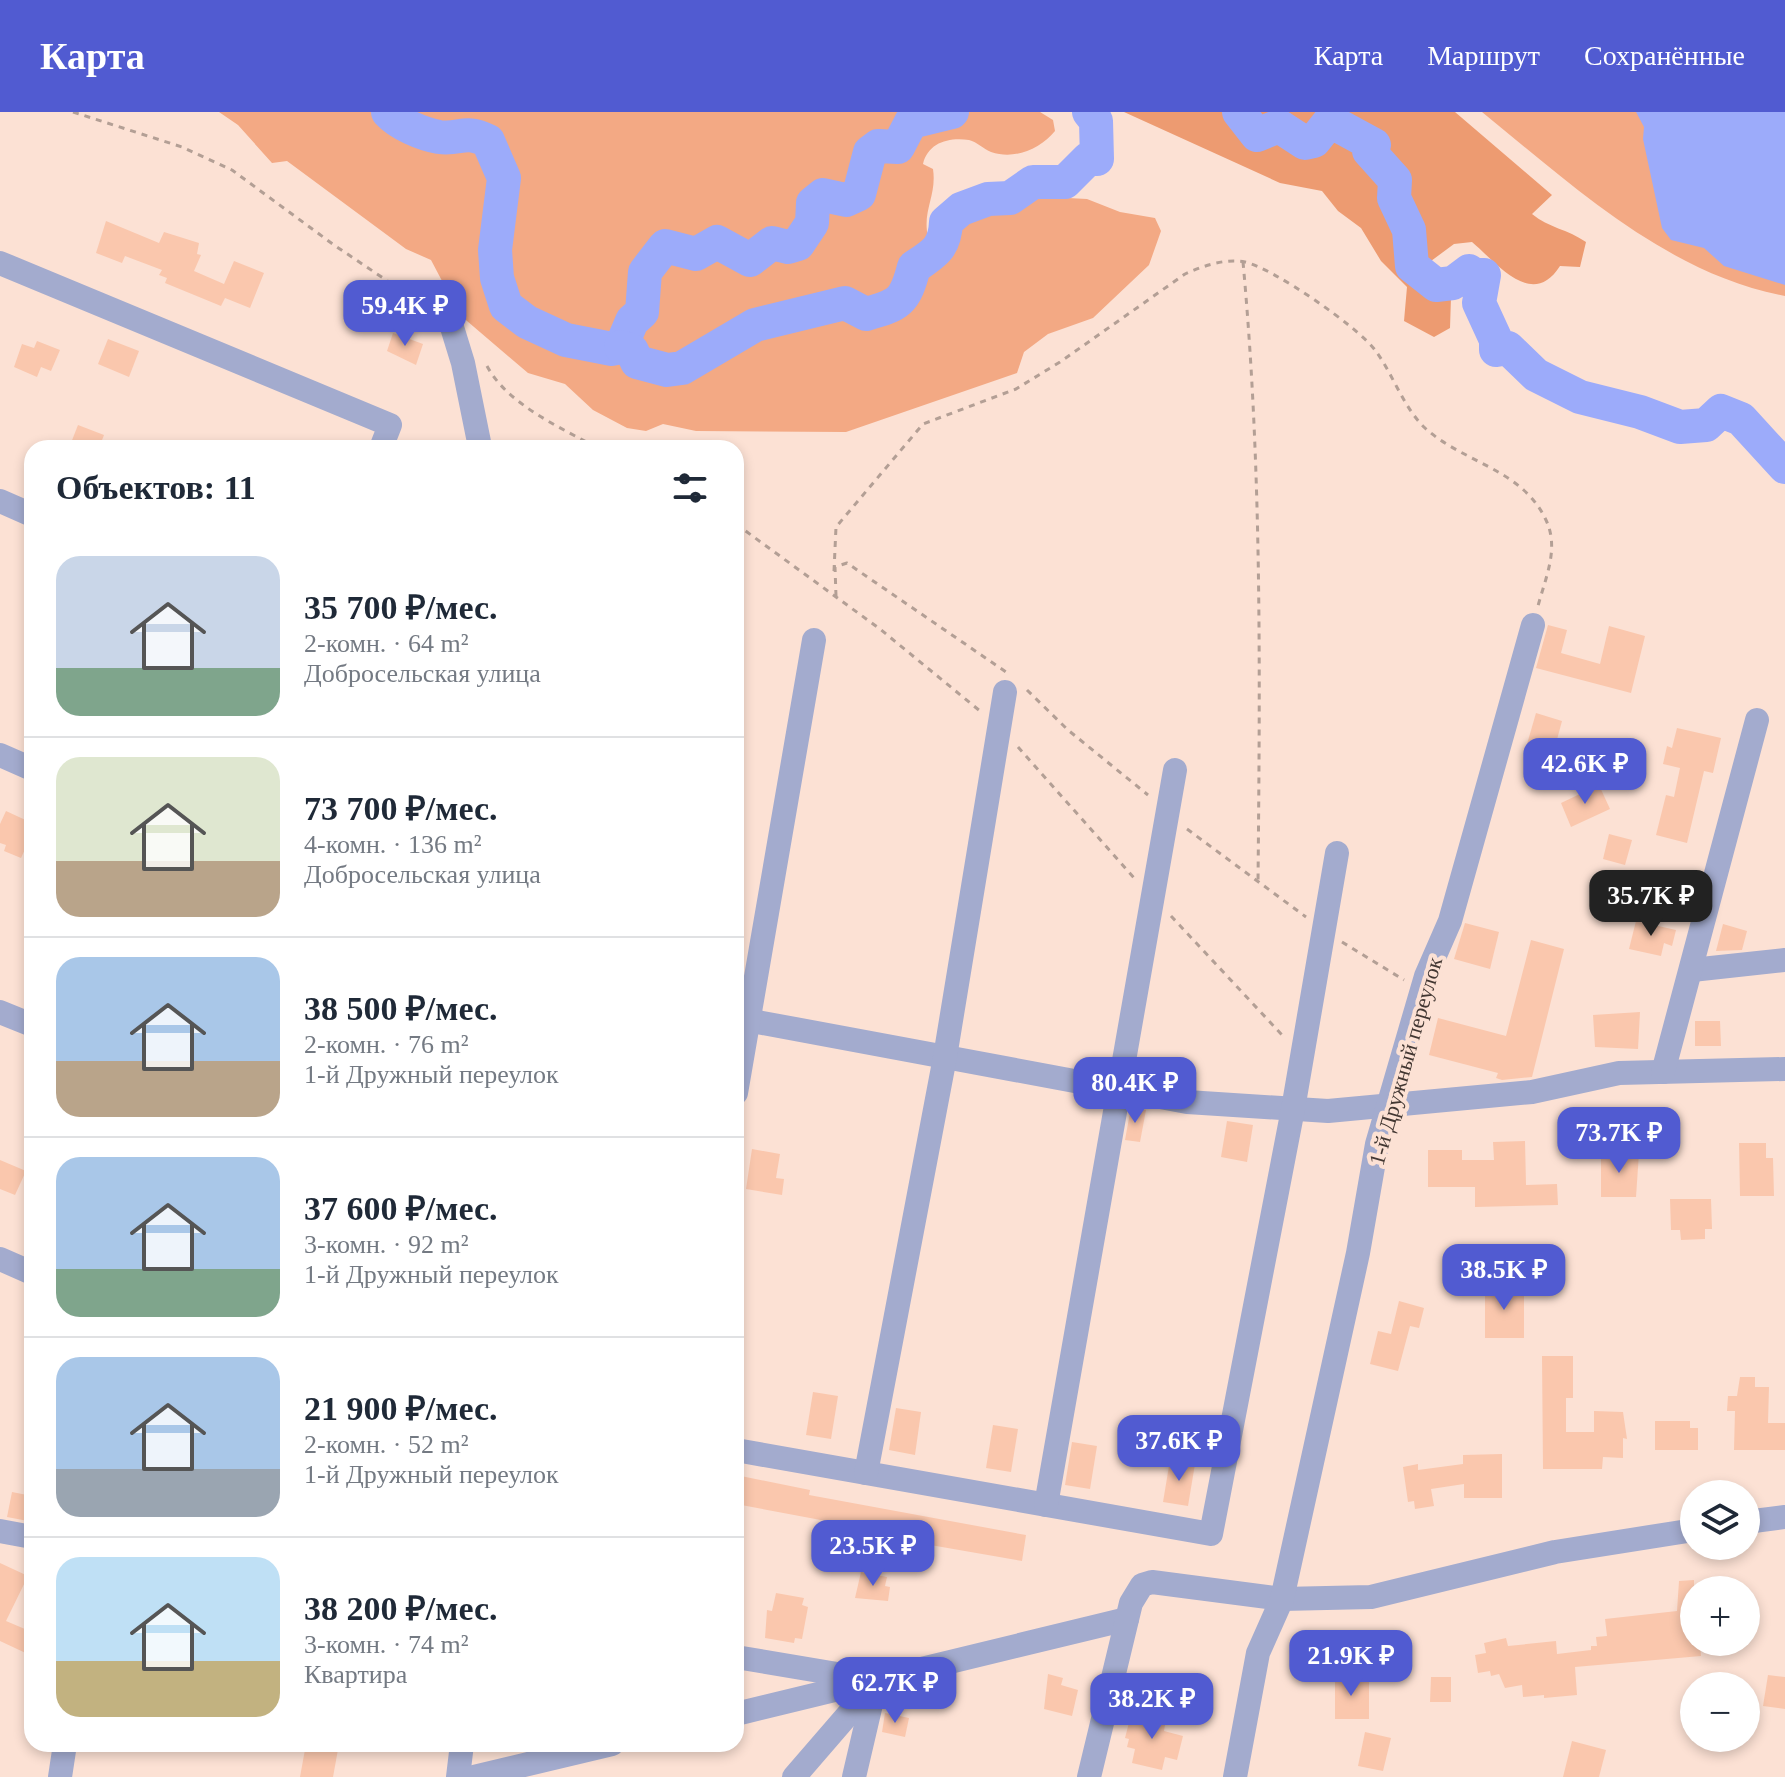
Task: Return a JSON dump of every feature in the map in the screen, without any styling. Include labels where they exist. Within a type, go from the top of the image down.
[{"type":"street","points":[[0,263],[390,425],[384,440]]},
{"type":"street","points":[[451,324],[463,363],[479,440]]},
{"type":"street","points":[[0,501],[24,512]]},
{"type":"street","name":"1-й Дружный переулок","points":[[1235,1777],[1258,1653],[1282,1599],[1358,1253],[1377,1144],[1422,990],[1450,921],[1533,625]]},
{"type":"street","points":[[744,1008],[814,640]]},
{"type":"street","points":[[866,1473],[945,1057],[997,727],[1013,685]]},
{"type":"street","points":[[1663,1072],[1757,720]]},
{"type":"street","points":[[0,755],[24,766]]},
{"type":"street","points":[[1046,1505],[1116,1089],[1175,770]]},
{"type":"street","points":[[744,1451],[1211,1534],[1293,1109],[1337,853]]},
{"type":"street","points":[[1692,970],[1785,960]]},
{"type":"street","points":[[0,1012],[24,1022]]},
{"type":"street","points":[[744,1019],[1187,1102],[1293,1109],[1390,1108],[1532,1092],[1619,1073],[1785,1069]]},
{"type":"street","points":[[0,1259],[24,1270]]},
{"type":"street","points":[[1760,1520],[1785,1517]]},
{"type":"street","points":[[0,1531],[24,1536]]},
{"type":"street","points":[[1089,1777],[1134,1592],[1152,1582],[1282,1599],[1371,1597],[1555,1552],[1680,1532]]},
{"type":"street","points":[[744,1712],[1127,1619]]},
{"type":"street","points":[[744,1658],[877,1681]]},
{"type":"street","points":[[794,1777],[877,1681]]},
{"type":"street","points":[[854,1777],[877,1681]]},
{"type":"street","points":[[60,1777],[64,1752]]},
{"type":"street","points":[[465,1752],[474,1776],[578,1752]]},
{"type":"path","points":[[73,112],[182,147],[232,170],[334,245],[451,324]]},
{"type":"path","points":[[1243,262],[1253,355],[1254,487],[1261,608],[1258,882]]},
{"type":"path","points":[[836,596],[836,527],[923,424],[1016,389],[1060,362],[1185,274],[1203,266],[1243,262],[1308,296],[1365,339],[1424,427],[1515,483],[1537,503],[1550,529],[1553,549],[1533,625]]},
{"type":"path","points":[[483,357],[492,375],[528,408],[584,440]]},
{"type":"path","points":[[744,530],[957,688],[1267,1016],[1301,1058]]},
{"type":"path","points":[[834,549],[847,563],[1013,685],[1258,882],[1325,931],[1422,990]]},
{"type":"path","points":[[834,571],[838,564],[847,563]]},
{"type":"shaded area","points":[[219,112],[1040,112],[1053,120],[1055,131],[1034,148],[1018,154],[991,152],[972,141],[961,139],[940,143],[929,151],[923,164],[933,169],[934,179],[927,219],[928,237],[915,258],[914,267],[938,249],[944,238],[946,222],[961,209],[988,199],[1010,198],[1041,180],[1068,198],[1087,199],[1120,212],[1155,218],[1161,231],[1149,265],[1093,318],[1048,334],[1024,352],[1017,373],[846,432],[696,431],[663,424],[646,431],[627,428],[593,410],[565,384],[528,373],[460,315],[431,260],[406,249],[287,161],[272,163],[238,125]]},
{"type":"shaded area","points":[[1124,112],[1455,112],[1552,195],[1532,214],[1586,242],[1580,267],[1560,266],[1538,284],[1526,283],[1503,270],[1472,242],[1454,244],[1431,261],[1436,285],[1451,297],[1450,328],[1434,337],[1404,321],[1407,287],[1381,261],[1361,228],[1338,211],[1322,191],[1280,183]]},
{"type":"shaded area","points":[[1482,112],[1785,112],[1785,296],[1742,285],[1661,247],[1586,196]]},
{"type":"water","points":[[1636,112],[1785,112],[1785,285],[1724,266],[1704,248],[1671,240],[1662,228],[1643,139],[1644,127]]},
{"type":"building","points":[[106,221],[159,243],[164,232],[199,243],[197,254],[201,255],[194,271],[224,284],[234,261],[264,273],[250,308],[225,298],[221,306],[165,283],[167,278],[159,275],[162,270],[125,256],[122,263],[96,253]]},
{"type":"building","points":[[393,333],[423,344],[416,365],[387,351]]},
{"type":"building","points":[[108,339],[139,351],[129,377],[98,364]]},
{"type":"building","points":[[37,341],[60,350],[51,371],[41,367],[37,377],[14,367],[22,344],[34,348]]},
{"type":"building","points":[[78,425],[104,435],[102,440],[72,440]]},
{"type":"building","points":[[1548,625],[1567,630],[1561,653],[1600,664],[1609,626],[1645,636],[1631,693],[1536,668]]},
{"type":"building","points":[[1536,713],[1562,721],[1552,758],[1525,751]]},
{"type":"building","points":[[1677,728],[1721,738],[1713,773],[1704,771],[1687,843],[1656,835],[1666,795],[1674,797],[1680,768],[1663,764],[1667,746],[1672,748]]},
{"type":"building","points":[[1599,785],[1610,809],[1571,827],[1561,803]]},
{"type":"building","points":[[6,811],[24,819],[24,851],[21,858],[4,851],[6,845],[0,843],[0,824]]},
{"type":"building","points":[[1609,834],[1632,840],[1625,865],[1603,859]]},
{"type":"building","points":[[1636,921],[1676,930],[1672,946],[1664,943],[1661,956],[1629,949]]},
{"type":"building","points":[[1465,923],[1499,932],[1490,969],[1454,959]]},
{"type":"building","points":[[1723,924],[1747,931],[1742,950],[1716,951]]},
{"type":"building","points":[[1531,940],[1564,949],[1532,1077],[1502,1080],[1496,1078],[1498,1073],[1429,1055],[1438,1018],[1506,1036]]},
{"type":"building","points":[[1640,1012],[1638,1049],[1595,1047],[1593,1015]]},
{"type":"building","points":[[1695,1021],[1720,1021],[1721,1046],[1695,1046]]},
{"type":"building","points":[[1131,1107],[1146,1110],[1140,1142],[1125,1140]]},
{"type":"building","points":[[1227,1121],[1253,1125],[1247,1162],[1221,1157]]},
{"type":"building","points":[[1525,1141],[1526,1185],[1557,1184],[1558,1205],[1475,1207],[1475,1187],[1428,1187],[1428,1150],[1462,1150],[1462,1160],[1494,1160],[1493,1142]]},
{"type":"building","points":[[1739,1143],[1766,1143],[1766,1158],[1773,1158],[1774,1196],[1740,1196]]},
{"type":"building","points":[[752,1149],[780,1154],[776,1178],[784,1179],[782,1195],[746,1189]]},
{"type":"building","points":[[1601,1153],[1639,1153],[1636,1197],[1601,1197]]},
{"type":"building","points":[[0,1160],[24,1170],[15,1195],[0,1189]]},
{"type":"building","points":[[1670,1199],[1711,1199],[1712,1229],[1705,1229],[1705,1239],[1681,1240],[1680,1230],[1671,1230]]},
{"type":"building","points":[[1485,1285],[1524,1285],[1524,1338],[1485,1338]]},
{"type":"building","points":[[1399,1301],[1424,1308],[1419,1328],[1410,1326],[1398,1371],[1370,1364],[1378,1331],[1391,1334]]},
{"type":"building","points":[[1542,1356],[1573,1356],[1573,1398],[1566,1398],[1566,1432],[1594,1432],[1594,1411],[1623,1412],[1627,1439],[1623,1438],[1623,1458],[1603,1457],[1602,1469],[1543,1469]]},
{"type":"building","points":[[1740,1377],[1755,1377],[1755,1387],[1769,1387],[1768,1423],[1785,1423],[1785,1450],[1734,1450],[1735,1411],[1727,1411],[1728,1396],[1737,1396]]},
{"type":"building","points":[[813,1392],[838,1396],[831,1439],[806,1435]]},
{"type":"building","points":[[896,1408],[921,1412],[915,1455],[889,1450]]},
{"type":"building","points":[[1655,1421],[1690,1421],[1690,1428],[1698,1428],[1698,1450],[1655,1450]]},
{"type":"building","points":[[993,1425],[1018,1429],[1011,1472],[986,1468]]},
{"type":"building","points":[[1072,1442],[1097,1446],[1090,1489],[1065,1485]]},
{"type":"building","points":[[1502,1454],[1502,1498],[1464,1498],[1464,1484],[1431,1489],[1434,1506],[1415,1509],[1414,1501],[1408,1502],[1403,1467],[1418,1464],[1418,1470],[1463,1464],[1463,1455]]},
{"type":"building","points":[[1170,1460],[1195,1464],[1188,1506],[1163,1502]]},
{"type":"building","points":[[744,1477],[810,1490],[809,1495],[1026,1535],[1022,1561],[873,1535],[874,1530],[744,1506]]},
{"type":"building","points":[[12,1492],[24,1494],[24,1520],[7,1517]]},
{"type":"building","points":[[0,1563],[24,1574],[24,1584],[6,1621],[24,1629],[24,1652],[0,1641]]},
{"type":"building","points":[[861,1572],[887,1577],[885,1586],[890,1587],[888,1601],[855,1598]]},
{"type":"building","points":[[1679,1581],[1680,1656],[1701,1656],[1575,1667],[1577,1695],[1544,1698],[1544,1695],[1523,1697],[1522,1685],[1505,1688],[1499,1674],[1491,1676],[1490,1671],[1478,1673],[1475,1655],[1486,1653],[1484,1643],[1506,1638],[1508,1646],[1556,1641],[1557,1654],[1591,1650],[1591,1646],[1597,1646],[1596,1637],[1607,1636],[1605,1619],[1677,1611]]},
{"type":"building","points":[[776,1593],[804,1598],[802,1605],[808,1607],[802,1639],[795,1638],[794,1643],[765,1638],[767,1610],[772,1611]]},
{"type":"building","points":[[1048,1674],[1063,1678],[1061,1685],[1078,1690],[1072,1716],[1044,1709]]},
{"type":"building","points":[[1335,1674],[1358,1674],[1358,1681],[1369,1681],[1369,1719],[1335,1719]]},
{"type":"building","points":[[1768,1675],[1785,1677],[1785,1709],[1763,1706]]},
{"type":"building","points":[[1431,1677],[1451,1677],[1451,1702],[1430,1702]]},
{"type":"building","points":[[1132,1711],[1166,1719],[1164,1731],[1183,1736],[1177,1760],[1165,1757],[1162,1770],[1132,1763],[1135,1749],[1127,1747],[1129,1739],[1125,1738]]},
{"type":"building","points":[[885,1713],[909,1718],[905,1737],[882,1732]]},
{"type":"building","points":[[1365,1732],[1391,1738],[1383,1771],[1358,1766]]},
{"type":"building","points":[[1572,1741],[1606,1750],[1599,1777],[1563,1777]]},
{"type":"building","points":[[305,1752],[338,1752],[333,1777],[300,1777]]},
{"type":"waterway","points":[[388,112],[404,124],[432,136],[468,135],[488,141],[504,178],[495,250],[497,278],[506,306],[527,322],[566,340],[612,349],[621,347],[632,321],[642,312],[645,272],[665,246],[696,254],[717,242],[750,260],[772,243],[788,247],[798,244],[812,223],[813,203],[823,195],[846,200],[859,194],[870,152],[878,146],[898,147],[911,122],[952,112]]},
{"type":"waterway","points":[[621,347],[632,351],[637,362],[667,370],[682,368],[755,325],[845,303],[866,314],[886,308],[904,295],[914,267],[937,249],[946,222],[961,209],[988,199],[1010,198],[1033,182],[1065,182],[1088,159],[1097,159],[1096,121],[1089,112]]},
{"type":"waterway","points":[[1239,112],[1257,135],[1279,126],[1305,143],[1314,141],[1330,121],[1374,145],[1369,151],[1395,180],[1394,198],[1409,230],[1412,266],[1436,285],[1453,283],[1469,271],[1474,275],[1484,275],[1479,303],[1496,340],[1496,350],[1508,348],[1536,375],[1580,397],[1640,412],[1680,427],[1706,425],[1721,411],[1741,419],[1785,467]]}]
